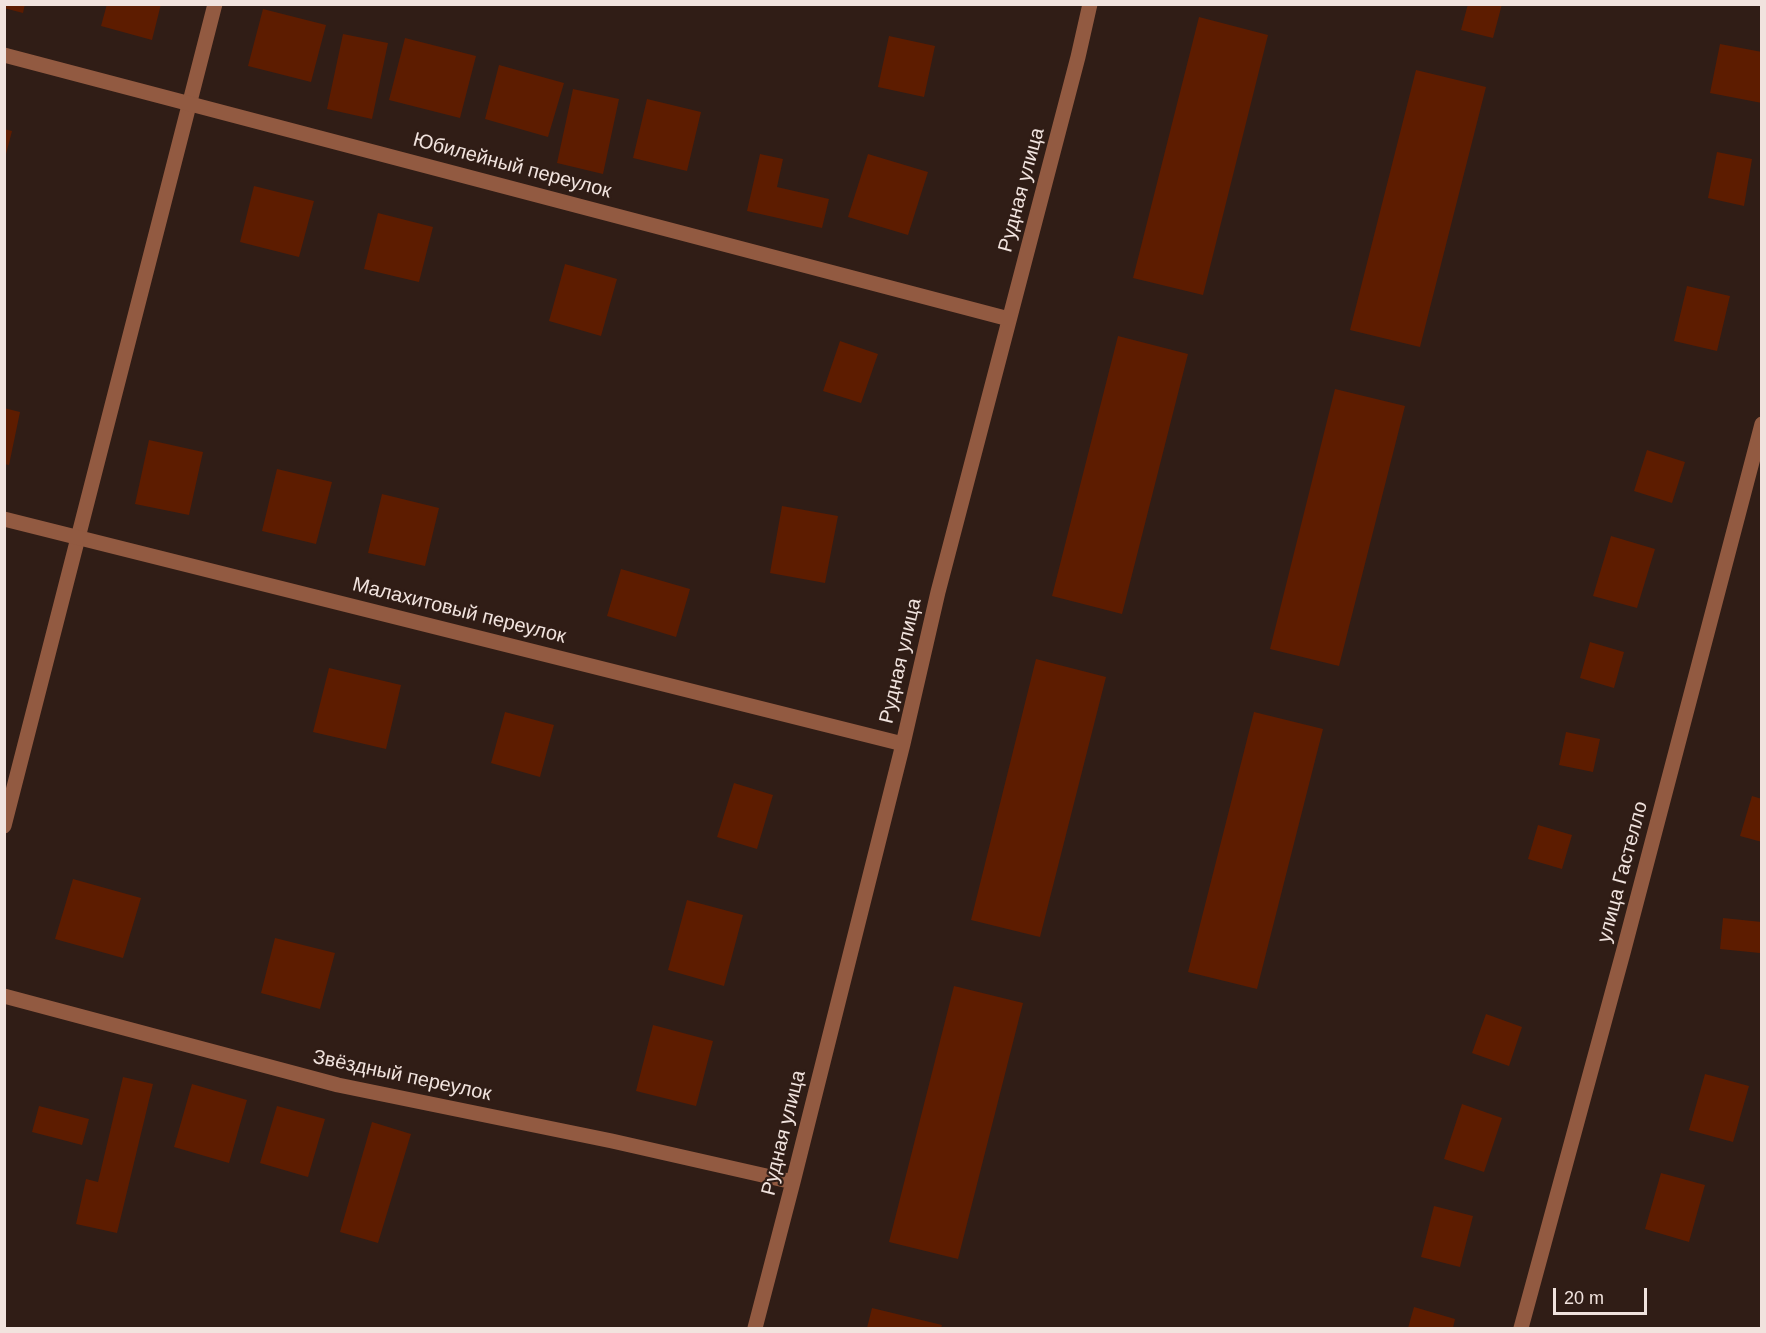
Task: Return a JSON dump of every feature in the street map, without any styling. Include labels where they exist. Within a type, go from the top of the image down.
[{"type":"street","points":[[4,826],[80,538],[215,4]]},
{"type":"street","name":"Рудная улица","points":[[755,1329],[903,744],[938,592],[1090,4]]},
{"type":"street","name":"Юбилейный переулок","points":[[4,55],[1009,319]]},
{"type":"street","name":"улица Гастелло","points":[[1521,1329],[1623,953],[1761,424]]},
{"type":"street","name":"Малахитовый переулок","points":[[4,519],[903,744]]},
{"type":"street","name":"Звёздный переулок","points":[[4,996],[338,1086],[612,1141],[793,1182]]},
{"type":"building","points":[[4,4],[25,4],[23,13],[4,8]]},
{"type":"building","points":[[107,4],[161,4],[152,40],[101,26]]},
{"type":"building","points":[[1468,4],[1502,4],[1493,38],[1461,30]]},
{"type":"building","points":[[263,9],[326,25],[311,82],[248,66]]},
{"type":"building","points":[[1199,17],[1268,35],[1203,295],[1133,278]]},
{"type":"building","points":[[343,34],[388,43],[372,119],[327,109]]},
{"type":"building","points":[[889,36],[935,46],[924,97],[878,87]]},
{"type":"building","points":[[405,38],[476,56],[460,118],[389,100]]},
{"type":"building","points":[[1720,44],[1762,52],[1762,103],[1710,93]]},
{"type":"building","points":[[499,65],[564,83],[548,137],[485,119]]},
{"type":"building","points":[[1416,70],[1486,87],[1420,347],[1350,330]]},
{"type":"building","points":[[573,89],[619,99],[603,174],[557,163]]},
{"type":"building","points":[[647,99],[701,112],[687,171],[633,158]]},
{"type":"building","points":[[4,129],[12,131],[5,158],[4,158]]},
{"type":"building","points":[[1717,152],[1752,159],[1744,206],[1708,198]]},
{"type":"building","points":[[760,154],[783,159],[777,187],[829,199],[822,228],[747,211]]},
{"type":"building","points":[[868,154],[928,172],[908,235],[848,217]]},
{"type":"building","points":[[254,186],[314,201],[299,257],[240,242]]},
{"type":"building","points":[[378,213],[433,227],[419,282],[364,269]]},
{"type":"building","points":[[565,264],[617,279],[601,336],[549,321]]},
{"type":"building","points":[[1687,286],[1730,296],[1717,351],[1674,341]]},
{"type":"building","points":[[1118,336],[1188,354],[1122,614],[1052,596]]},
{"type":"building","points":[[840,341],[878,354],[861,403],[823,391]]},
{"type":"building","points":[[1335,389],[1405,406],[1339,666],[1270,649]]},
{"type":"building","points":[[4,408],[20,412],[9,465],[4,464]]},
{"type":"building","points":[[149,440],[203,452],[189,515],[135,504]]},
{"type":"building","points":[[1647,450],[1685,462],[1672,503],[1634,491]]},
{"type":"building","points":[[277,469],[332,482],[316,544],[262,531]]},
{"type":"building","points":[[382,494],[439,508],[425,566],[368,553]]},
{"type":"building","points":[[782,506],[838,516],[825,583],[770,573]]},
{"type":"building","points":[[1611,536],[1655,549],[1637,608],[1593,596]]},
{"type":"building","points":[[621,569],[690,589],[676,637],[607,616]]},
{"type":"building","points":[[1590,642],[1624,652],[1614,688],[1580,678]]},
{"type":"building","points":[[1036,659],[1106,677],[1040,937],[971,920]]},
{"type":"building","points":[[329,668],[401,685],[386,749],[313,732]]},
{"type":"building","points":[[505,712],[554,725],[540,777],[491,763]]},
{"type":"building","points":[[1254,712],[1323,729],[1257,989],[1188,972]]},
{"type":"building","points":[[1566,732],[1600,739],[1593,772],[1559,765]]},
{"type":"building","points":[[734,783],[773,795],[757,849],[717,837]]},
{"type":"building","points":[[1752,796],[1762,799],[1762,842],[1740,836]]},
{"type":"building","points":[[1538,825],[1572,835],[1562,869],[1528,859]]},
{"type":"building","points":[[73,879],[141,898],[123,958],[55,939]]},
{"type":"building","points":[[687,900],[743,915],[724,986],[668,970]]},
{"type":"building","points":[[1723,918],[1762,922],[1760,953],[1720,949]]},
{"type":"building","points":[[275,938],[335,953],[320,1009],[261,993]]},
{"type":"building","points":[[954,986],[1023,1003],[958,1259],[889,1242]]},
{"type":"building","points":[[1486,1014],[1522,1027],[1509,1066],[1472,1053]]},
{"type":"building","points":[[653,1025],[713,1041],[696,1106],[636,1091]]},
{"type":"building","points":[[1705,1074],[1749,1086],[1733,1142],[1689,1130]]},
{"type":"building","points":[[123,1077],[153,1084],[117,1233],[76,1224],[86,1179],[98,1182]]},
{"type":"building","points":[[192,1084],[247,1100],[229,1163],[174,1147]]},
{"type":"building","points":[[1462,1104],[1502,1118],[1484,1172],[1444,1159]]},
{"type":"building","points":[[39,1106],[89,1119],[82,1145],[32,1132]]},
{"type":"building","points":[[277,1106],[325,1119],[308,1177],[260,1163]]},
{"type":"building","points":[[372,1122],[411,1134],[378,1243],[340,1232]]},
{"type":"building","points":[[1661,1173],[1705,1185],[1689,1242],[1645,1229]]},
{"type":"building","points":[[1434,1206],[1473,1216],[1460,1267],[1421,1257]]},
{"type":"building","points":[[1414,1307],[1455,1319],[1453,1328],[1408,1328]]},
{"type":"building","points":[[872,1308],[942,1325],[941,1328],[867,1328]]}]
